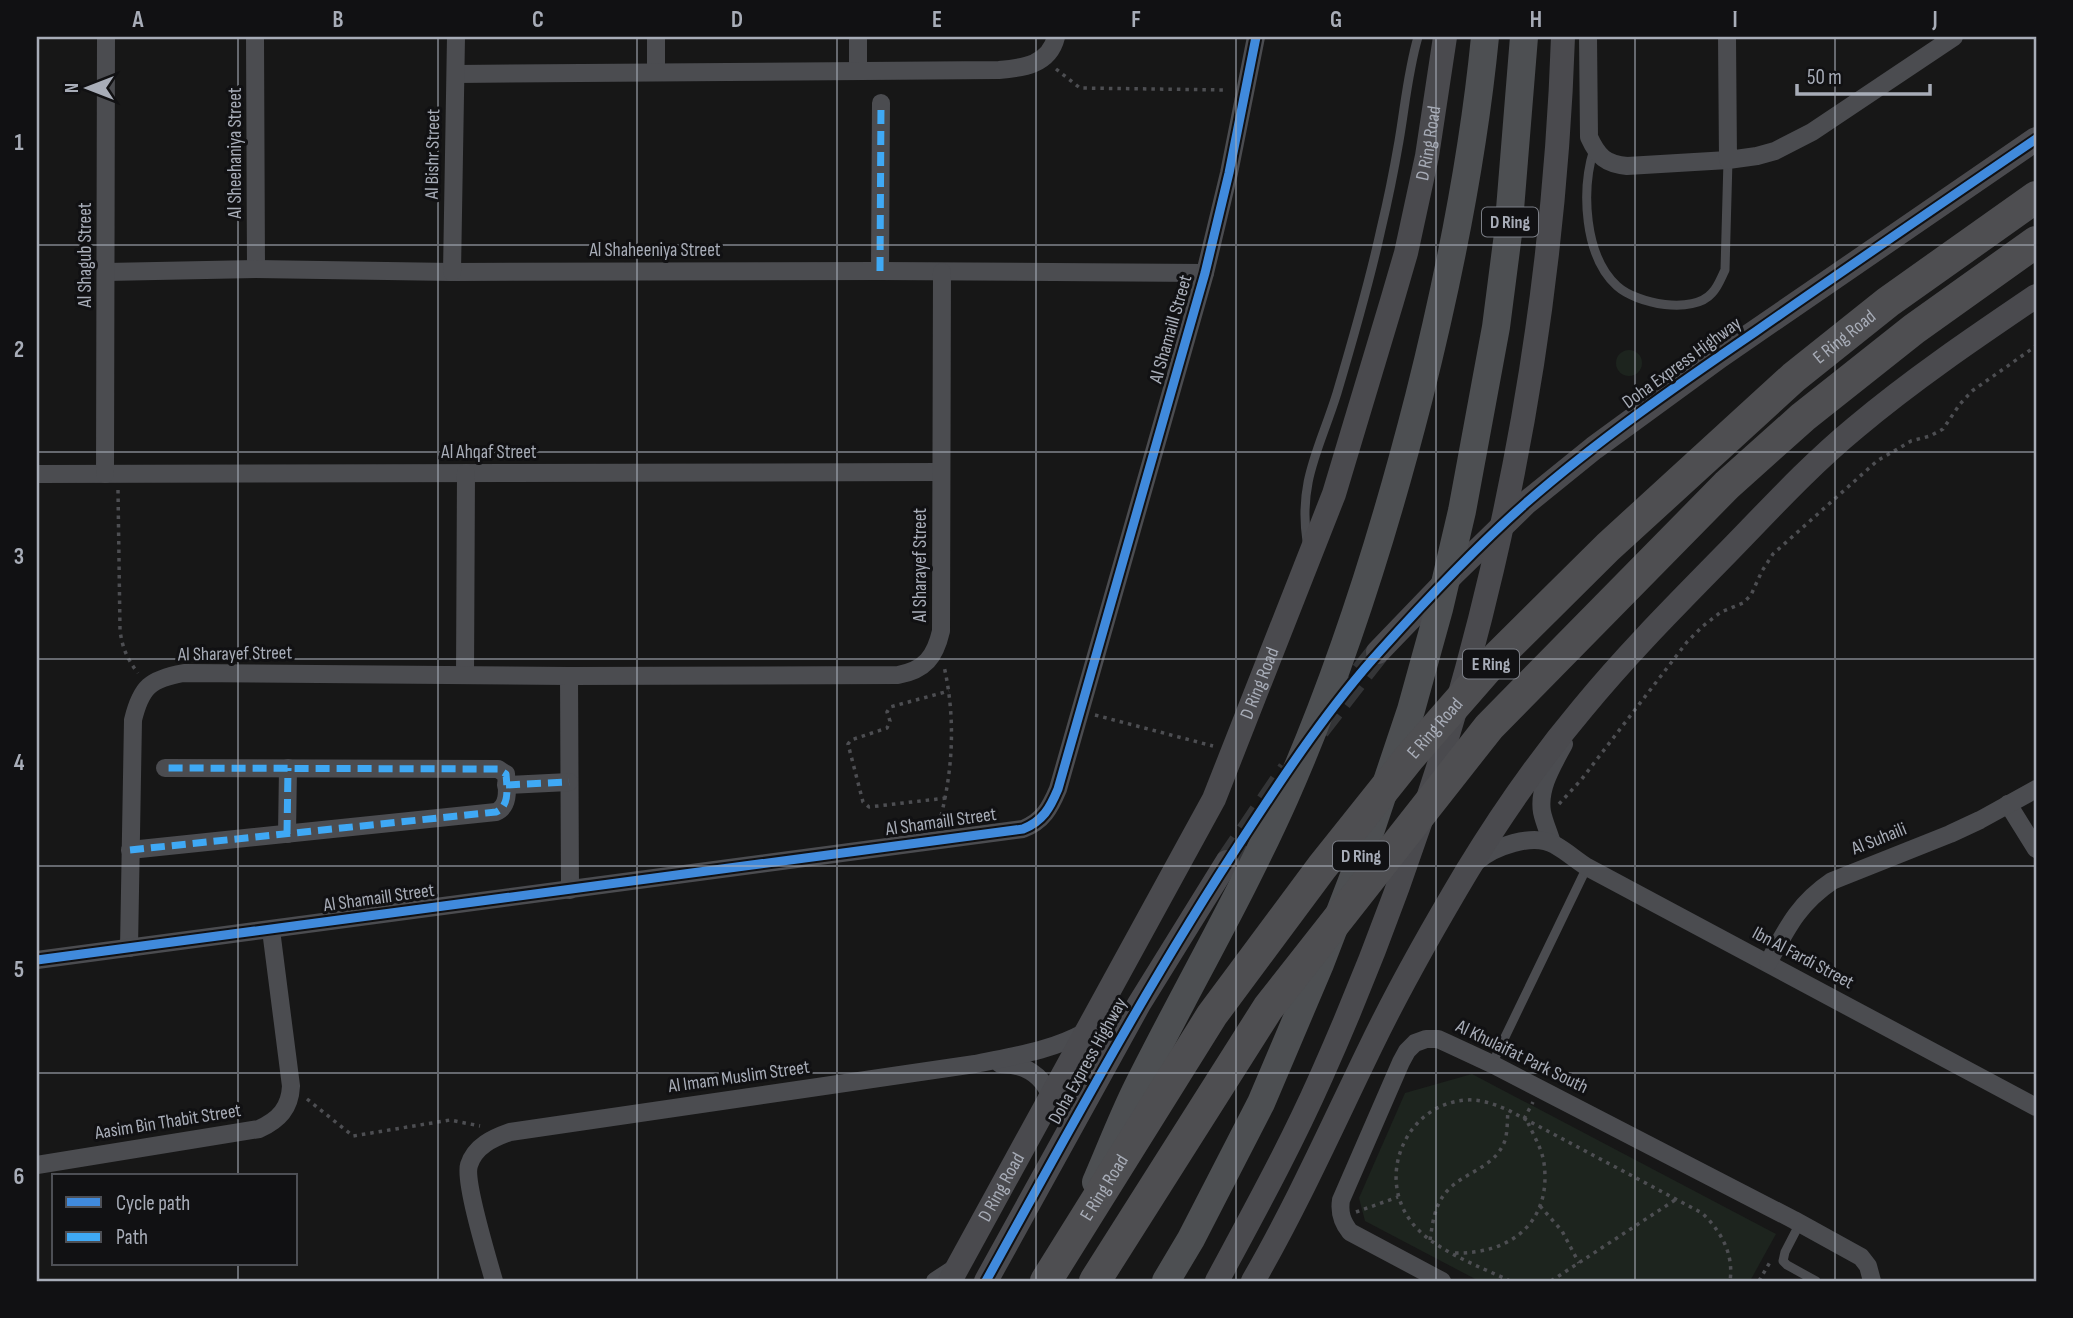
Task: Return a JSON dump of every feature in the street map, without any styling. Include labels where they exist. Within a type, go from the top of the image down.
[{"type":"highway","name":"E Ring Road","points":[[1068,1245],[1212,1015],[1322,867],[1409,758],[1499,655],[1608,547],[1794,377],[1888,302],[2036,197]]},
{"type":"highway","name":"E Ring Road","points":[[1095,1281],[1268,1008],[1489,727],[1727,485],[1802,417],[1914,329],[2036,242]]},
{"type":"highway","name":"D Ring","points":[[1046,1281],[1068,1245]]},
{"type":"main road","name":"D Ring Road","points":[[954,1273],[1214,799],[1310,559],[1334,494],[1406,253],[1427,156],[1445,37]]},
{"type":"main road","name":"D Ring","points":[[1068,1245],[1135,1093],[1246,881],[1285,797],[1331,688],[1360,605],[1401,468],[1441,307],[1470,160],[1485,37]]},
{"type":"main road","name":"D Ring","points":[[1167,1281],[1261,1103],[1320,964],[1365,847],[1411,710],[1462,511],[1496,327],[1508,234],[1524,37]]},
{"type":"main road","name":"D Ring","points":[[1217,1281],[1275,1173],[1320,1080],[1364,975],[1426,811],[1460,696],[1489,582],[1529,393],[1552,220],[1563,37]]},
{"type":"main road","name":"Doha Express Highway","points":[[1378,652],[1452,574],[1526,503],[1594,448],[1720,356],[2036,139]]},
{"type":"main road","points":[[1255,1279],[1429,937],[1468,869],[1537,767],[1581,709],[1649,632],[1822,456],[1928,370],[2036,296]]},
{"type":"main road","name":"Doha Express Highway","points":[[986,1281],[1139,1004],[1227,862]]},
{"type":"street","name":"Al Shagub Street","points":[[106,37],[106,272],[112,474]]},
{"type":"street","name":"Al Sheehaniya Street","points":[[255,37],[256,269]]},
{"type":"street","name":"Al Bishr Street","points":[[452,272],[456,37]]},
{"type":"street","points":[[656,37],[656,72]]},
{"type":"street","points":[[858,37],[858,71]]},
{"type":"street","points":[[456,74],[999,70],[1024,68],[1042,59],[1054,46],[1056,37]]},
{"type":"street","name":"Al Shamaill Street","points":[[37,960],[1023,828],[1042,818],[1058,789],[1205,273],[1247,90],[1256,37]]},
{"type":"street","points":[[1588,37],[1589,137],[1594,149],[1603,159],[1627,166],[1728,160],[1775,151],[1812,132],[1954,37]]},
{"type":"street","points":[[1727,37],[1728,160]]},
{"type":"street","points":[[880,271],[881,103]]},
{"type":"street","name":"Al Shaheeniya Street","points":[[106,272],[256,269],[452,272],[1205,273]]},
{"type":"street","name":"Al Sharayef Street","points":[[151,684],[167,676],[184,674],[898,675],[923,666],[938,645],[941,631],[942,272]]},
{"type":"street","name":"Al Ahqaf Street","points":[[37,474],[941,472]]},
{"type":"street","points":[[465,675],[466,473]]},
{"type":"street","points":[[569,676],[570,890]]},
{"type":"street","points":[[129,948],[133,720],[139,698],[151,684]]},
{"type":"street","points":[[1468,869],[1486,855],[1507,845],[1537,841],[1552,843],[1542,814],[1541,800],[1547,778],[1581,709]]},
{"type":"street","points":[[130,850],[496,812],[506,804],[506,774],[498,769],[165,768]]},
{"type":"street","points":[[287,834],[289,768]]},
{"type":"street","points":[[506,785],[569,782]]},
{"type":"street","name":"Al Suhaili","points":[[1768,963],[1802,906],[1832,881],[1951,834],[2036,789]]},
{"type":"street","points":[[2008,804],[2036,849]]},
{"type":"street","name":"Ibn Al Fardi Street","points":[[1552,843],[1587,867],[2036,1107]]},
{"type":"street","points":[[271,930],[291,1086]]},
{"type":"street","name":"Al Imam Muslim Street","points":[[510,1132],[975,1064],[1044,1050],[1070,1041],[1085,1032]]},
{"type":"street","name":"Al Khulaifat Park South","points":[[1341,1217],[1341,1200],[1406,1051],[1426,1040],[1438,1040],[1492,1064],[1800,1223],[1861,1257],[1868,1266],[1872,1281]]},
{"type":"street","name":"Al Imam Muslim Street","points":[[975,1064],[1011,1064],[1028,1069],[1041,1079],[1051,1098]]},
{"type":"street","name":"Aasim Bin Thabit Street","points":[[37,1165],[259,1129],[282,1114],[290,1100],[291,1086]]},
{"type":"street","points":[[494,1281],[470,1189],[468,1167],[475,1153],[491,1139],[510,1132]]},
{"type":"street","points":[[1341,1217],[1350,1232],[1442,1281]]},
{"type":"street","points":[[935,1281],[954,1273]]},
{"type":"lane","points":[[1310,559],[1303,518],[1307,477],[1336,396],[1369,277],[1381,229],[1418,37]]},
{"type":"lane","points":[[1594,149],[1589,168],[1587,209],[1596,253],[1617,286],[1632,295],[1659,304],[1699,303],[1712,295],[1725,270],[1728,160]]},
{"type":"lane","points":[[1492,1064],[1587,867]]},
{"type":"lane","points":[[1800,1223],[1783,1261],[1816,1281]]},
{"type":"path","points":[[1042,59],[1080,88],[1247,90]]},
{"type":"path","points":[[1542,814],[1563,800],[1687,642],[1721,612],[1743,603],[1751,595],[1773,554],[1791,536],[1877,461],[1911,441],[1930,436],[1942,429],[1972,391],[2036,345]]},
{"type":"path","points":[[112,474],[122,646],[128,661],[138,674],[151,684]]},
{"type":"path","points":[[935,840],[946,798],[952,744],[949,691],[938,645]]},
{"type":"path","points":[[946,798],[869,807],[863,802],[848,744],[851,740],[887,728],[890,722],[887,712],[890,707],[949,691]]},
{"type":"path","points":[[1080,711],[1233,752]]},
{"type":"path","points":[[291,1086],[353,1136],[450,1120],[510,1132]]},
{"type":"path","points":[[1510,1281],[1430,1240],[1409,1219],[1398,1197],[1395,1173],[1406,1138],[1422,1119],[1443,1106],[1466,1100],[1491,1103],[1508,1110],[1702,1213],[1720,1234],[1730,1261],[1730,1281]]},
{"type":"path","points":[[1430,1240],[1433,1216],[1442,1198],[1458,1181],[1485,1167],[1500,1150],[1506,1131],[1508,1110]]},
{"type":"path","points":[[1452,1253],[1482,1252],[1509,1242],[1530,1223],[1540,1206],[1545,1186],[1544,1161],[1528,1121]]},
{"type":"path","points":[[1341,1217],[1398,1197]]},
{"type":"path","points":[[1551,1281],[1676,1200]]},
{"type":"path","points":[[1540,1206],[1562,1231],[1579,1263]]},
{"type":"shaded area","points":[[1629,350],[1638,354],[1642,363],[1638,372],[1629,376],[1620,372],[1616,363],[1620,354]]},
{"type":"shaded area","points":[[1472,1074],[1776,1234],[1750,1281],[1479,1281],[1365,1221],[1359,1198],[1405,1093]]},
{"type":"tunnel","points":[[1318,729],[1378,652]]},
{"type":"tunnel","points":[[1227,862],[1289,770]]},
{"type":"marked path","points":[[880,271],[881,103]]},
{"type":"marked path","points":[[130,850],[496,812],[504,806],[507,796],[506,774],[498,769],[165,768]]},
{"type":"marked path","points":[[287,834],[288,768]]},
{"type":"marked path","points":[[506,785],[569,782]]},
{"type":"cycle path","points":[[37,960],[1023,829],[1036,822],[1049,808],[1058,789],[1205,273],[1229,173],[1256,37]]},
{"type":"cycle path","points":[[986,1281],[1111,1056],[1210,889],[1309,740],[1362,671],[1398,631],[1507,520],[1609,436],[1696,372],[2036,139]]}]
